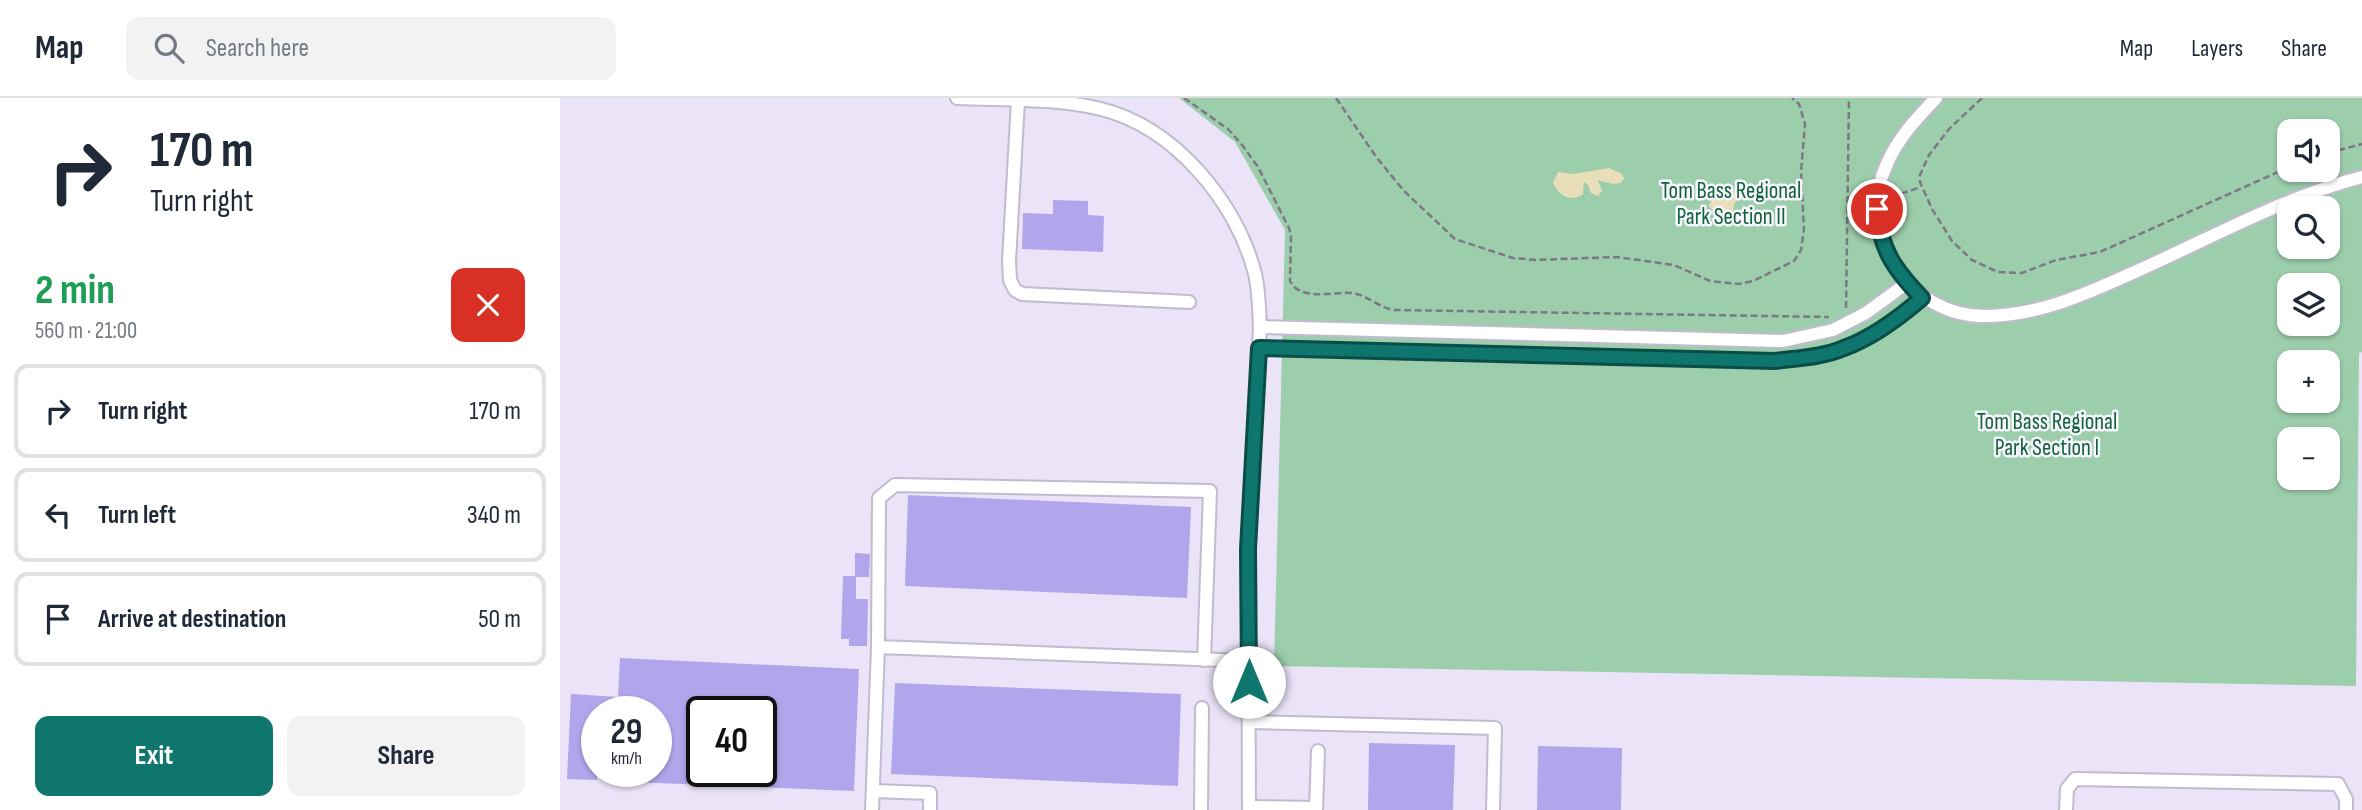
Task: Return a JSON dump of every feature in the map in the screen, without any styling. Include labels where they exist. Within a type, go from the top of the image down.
[{"type":"street","points":[[957,98],[1060,102],[1103,109],[1144,126],[1175,148],[1216,193],[1243,241],[1258,290],[1260,327],[1248,549],[1250,808],[1316,809],[1318,751]]},
{"type":"street","points":[[1936,98],[1913,121],[1898,142],[1885,168],[1878,191],[1879,230],[1895,268],[1922,298],[1961,314],[1985,316],[2015,313],[2069,301],[2278,206],[2362,177]]},
{"type":"street","points":[[1018,100],[1008,239],[1010,280],[1015,290],[1022,295],[1189,302]]},
{"type":"street","points":[[1260,327],[1762,341],[1809,337],[1833,330],[1866,313],[1908,283]]},
{"type":"street","points":[[1259,348],[1795,359],[1844,348],[1905,312],[1922,298]]},
{"type":"street","points":[[1524,355],[1525,334]]},
{"type":"street","points":[[1762,341],[1762,360]]},
{"type":"street","points":[[872,810],[878,647],[879,498],[895,485],[1210,491],[1204,660]]},
{"type":"street","points":[[878,647],[1249,661]]},
{"type":"street","points":[[1201,810],[1202,708]]},
{"type":"street","points":[[1249,722],[1495,728],[1493,810]]},
{"type":"street","points":[[2066,810],[2067,789],[2076,779],[2338,784],[2346,799],[2346,810]]},
{"type":"street","points":[[873,791],[930,793],[930,810]]},
{"type":"path","points":[[1184,98],[1228,129],[1258,167],[1289,228],[1290,281],[1293,287],[1300,291],[1311,294],[1353,293],[1394,310],[1831,317]]},
{"type":"path","points":[[1336,98],[1377,158],[1404,191],[1455,239],[1513,258],[1536,260],[1618,257],[1674,265],[1710,281],[1739,284],[1754,281],[1794,261],[1801,250],[1804,229],[1801,172],[1805,124],[1799,104],[1792,98]]},
{"type":"path","points":[[1842,314],[1848,301],[1849,98]]},
{"type":"path","points":[[1983,98],[1950,128],[1929,155],[1920,175],[1920,182],[1932,209],[1952,241],[1972,260],[1998,272],[2022,273],[2056,260],[2100,252],[2277,172]]},
{"type":"path","points":[[2340,150],[2362,144]]},
{"type":"green space","name":"Tom Bass Regional Park Section I","points":[[1179,98],[2362,98],[2362,352],[2359,353],[2356,686],[1274,666],[1285,230],[1235,142]]},
{"type":"sand","points":[[1609,168],[1622,174],[1624,179],[1613,184],[1598,180],[1602,191],[1598,196],[1591,193],[1584,182],[1583,194],[1569,198],[1561,194],[1553,182],[1558,172],[1574,174]]},
{"type":"sand","points":[[1735,190],[1741,198],[1735,202],[1733,211],[1725,214],[1710,208],[1712,199]]},
{"type":"building","points":[[1053,200],[1088,201],[1088,215],[1104,216],[1103,252],[1022,249],[1023,213],[1053,214]]},
{"type":"building","points":[[908,495],[1191,507],[1187,598],[905,586]]},
{"type":"building","points":[[855,553],[870,554],[869,577],[856,577],[856,599],[868,599],[867,646],[849,646],[849,639],[841,639],[843,576],[855,576]]},
{"type":"building","points":[[620,658],[859,669],[854,791],[755,787],[777,787],[777,696],[686,696],[686,784],[672,784],[672,696],[618,696]]},
{"type":"building","points":[[895,683],[1181,694],[1178,786],[891,774]]},
{"type":"building","points":[[571,694],[602,696],[581,696],[581,779],[567,779]]},
{"type":"building","points":[[1369,743],[1455,745],[1453,810],[1368,810]]},
{"type":"building","points":[[1538,746],[1622,748],[1621,810],[1537,810]]},
{"type":"route","points":[[1249,682],[1248,549],[1259,348],[1775,361],[1821,355],[1864,339],[1922,298],[1895,268],[1879,230],[1877,209]]},
{"type":"park label","name":"Tom Bass Regional Park Section II","points":[[1731,204]]}]
